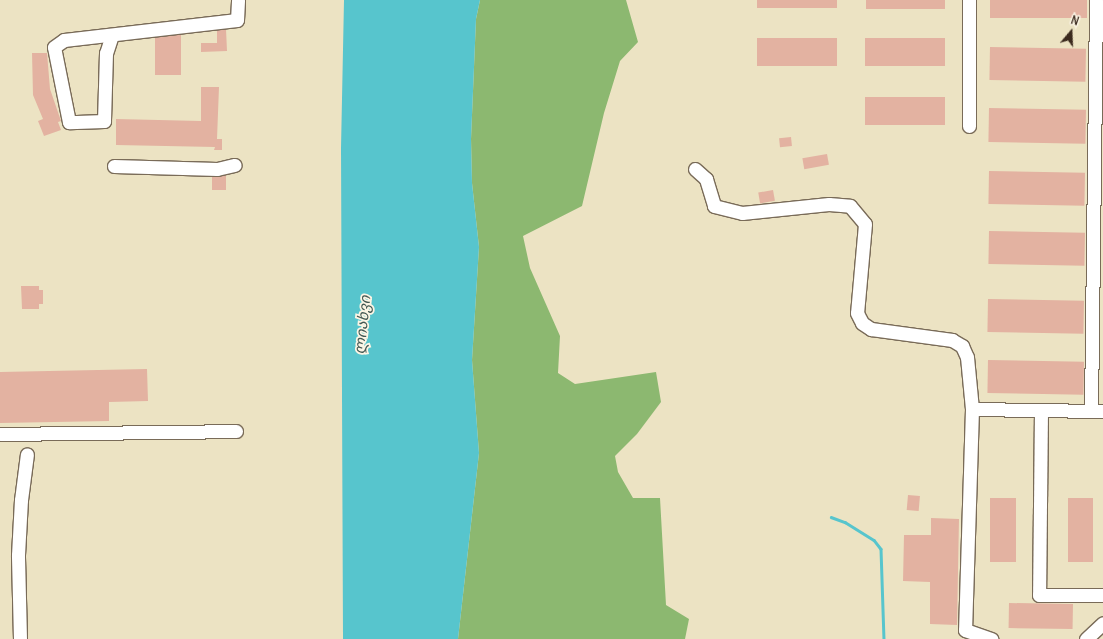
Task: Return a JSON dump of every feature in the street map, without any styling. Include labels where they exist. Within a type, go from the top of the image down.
[{"type":"street","points":[[112,35],[106,53],[104,121],[69,122],[54,47],[64,40],[237,20],[238,0]]},
{"type":"street","points":[[969,0],[969,126]]},
{"type":"street","points":[[972,409],[1097,411],[1096,0]]},
{"type":"street","points":[[114,166],[217,169],[234,165]]},
{"type":"street","points":[[695,168],[706,179],[714,206],[742,214],[829,204],[850,206],[865,224],[857,313],[862,323],[871,329],[952,340],[962,346],[967,357],[972,409],[965,630],[991,639]]},
{"type":"street","points":[[1041,410],[1039,594],[1103,596]]},
{"type":"street","points":[[0,434],[236,431]]},
{"type":"street","points":[[20,639],[18,556],[27,454]]},
{"type":"street","points":[[1086,639],[1103,624]]},
{"type":"green space","points":[[480,0],[626,0],[638,42],[620,61],[604,113],[582,206],[523,236],[530,268],[560,336],[558,373],[575,384],[656,372],[661,402],[637,434],[615,456],[618,472],[633,498],[660,498],[666,605],[689,619],[685,639],[458,639],[479,453],[472,360],[479,247],[472,183],[471,139],[476,19]]},
{"type":"water","name":"ლიახვი","points":[[344,0],[480,0],[476,19],[471,139],[472,183],[479,247],[472,360],[479,453],[458,639],[343,639],[341,148]]},
{"type":"building","points":[[757,0],[837,0],[837,8],[757,8]]},
{"type":"building","points":[[866,0],[945,0],[945,9],[866,9]]},
{"type":"building","points":[[990,0],[1087,0],[1087,18],[990,18]]},
{"type":"building","points":[[226,29],[227,51],[201,52],[201,43],[217,43],[217,30]]},
{"type":"building","points":[[155,35],[181,35],[181,75],[155,75]]},
{"type":"building","points":[[757,38],[837,38],[837,66],[757,66]]},
{"type":"building","points":[[865,38],[945,38],[945,66],[865,66]]},
{"type":"building","points":[[990,47],[1086,49],[1085,82],[989,80]]},
{"type":"building","points":[[32,53],[47,53],[50,89],[61,121],[58,122],[61,130],[44,136],[38,121],[43,119],[33,95]]},
{"type":"building","points":[[201,87],[219,87],[217,139],[222,139],[222,150],[214,150],[215,147],[116,145],[116,119],[201,121]]},
{"type":"building","points":[[865,97],[945,97],[945,125],[865,125]]},
{"type":"building","points":[[989,108],[1086,110],[1085,144],[988,142]]},
{"type":"building","points":[[791,137],[792,146],[780,147],[779,138]]},
{"type":"building","points":[[827,154],[829,165],[804,169],[802,158]]},
{"type":"building","points":[[989,171],[1085,173],[1084,206],[988,204]]},
{"type":"building","points":[[212,175],[226,175],[226,190],[212,190]]},
{"type":"building","points":[[773,190],[775,201],[760,203],[758,193]]},
{"type":"building","points":[[989,231],[1085,233],[1084,266],[988,264]]},
{"type":"building","points":[[21,286],[39,286],[39,290],[43,290],[43,304],[39,304],[39,309],[22,309]]},
{"type":"building","points":[[988,299],[1084,301],[1083,334],[987,332]]},
{"type":"building","points":[[988,360],[1084,362],[1083,395],[987,393]]},
{"type":"building","points":[[147,369],[148,401],[109,402],[109,421],[0,423],[0,372]]},
{"type":"building","points":[[908,495],[920,496],[919,511],[907,510]]},
{"type":"building","points":[[990,498],[1016,498],[1016,562],[990,562]]},
{"type":"building","points":[[1068,498],[1093,498],[1093,562],[1068,562]]},
{"type":"building","points":[[931,518],[959,519],[957,625],[930,624],[930,582],[903,581],[904,535],[931,535]]},
{"type":"building","points":[[1009,603],[1073,604],[1073,629],[1009,628]]},
{"type":"waterway","points":[[831,517],[845,522],[874,540],[881,549],[884,639]]}]
